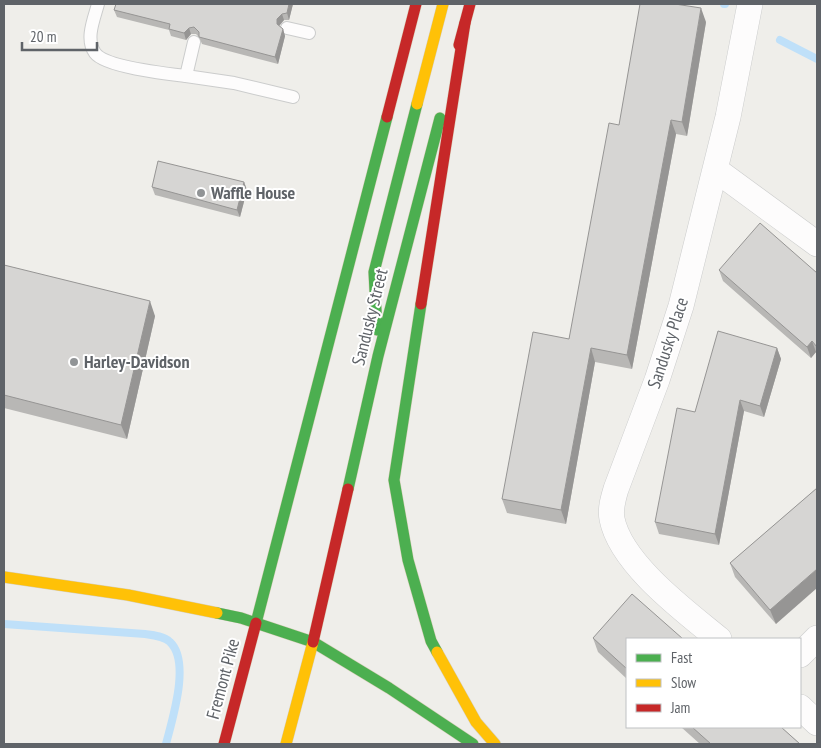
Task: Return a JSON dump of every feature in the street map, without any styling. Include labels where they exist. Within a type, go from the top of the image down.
[{"type":"main road","name":"Sandusky Street","points":[[256,623],[416,4]]},
{"type":"main road","points":[[378,356],[374,272],[443,4]]},
{"type":"main road","name":"Sandusky Street","points":[[313,642],[378,356],[470,4]]},
{"type":"main road","points":[[465,23],[394,480],[408,560],[431,641],[476,722],[495,744]]},
{"type":"main road","points":[[4,577],[128,594],[241,618],[313,642],[389,688],[472,744]]},
{"type":"main road","name":"Fremont Pike","points":[[224,744],[256,623]]},
{"type":"main road","points":[[286,744],[313,642]]},
{"type":"street","name":"Sandusky Place","points":[[718,638],[641,570],[619,538],[612,520],[611,508],[616,489],[658,380],[678,315],[716,170],[750,4]]},
{"type":"street","points":[[716,170],[817,244]]},
{"type":"street","points":[[801,654],[817,638]]},
{"type":"street","points":[[801,708],[817,723]]},
{"type":"lane","points":[[98,4],[90,34],[95,53],[104,61],[162,74],[234,83],[293,97]]},
{"type":"lane","points":[[287,28],[309,33]]},
{"type":"lane","points":[[186,76],[194,42]]},
{"type":"building","points":[[116,4],[289,4],[287,13],[282,14],[277,19],[277,24],[283,29],[275,57],[199,37],[199,32],[194,27],[189,28],[184,33],[169,29],[170,24],[114,10]]},
{"type":"building","points":[[640,4],[675,4],[701,8],[682,122],[671,120],[627,355],[591,348],[561,510],[502,499],[533,332],[569,339],[609,123],[619,125]]},
{"type":"building","name":"Waffle House","points":[[158,161],[244,182],[237,210],[152,187]]},
{"type":"building","points":[[760,223],[817,273],[817,347],[812,341],[807,347],[719,270]]},
{"type":"building","name":"Harley-Davidson","points":[[4,265],[150,301],[121,425],[4,395]]},
{"type":"building","points":[[718,331],[777,348],[760,406],[740,400],[715,534],[655,522],[677,408],[695,412]]},
{"type":"building","points":[[817,488],[817,569],[770,610],[730,563]]},
{"type":"building","points":[[632,594],[682,638],[626,638],[626,668],[593,638]]},
{"type":"building","points":[[693,728],[782,728],[800,744],[711,744]]},
{"type":"waterway","points":[[780,40],[817,59]]},
{"type":"waterway","points":[[4,624],[145,634],[168,640],[176,651],[180,677],[166,744]]},
{"type":"traffic: fast","points":[[377,330],[374,272],[417,104]]},
{"type":"traffic: fast","points":[[256,623],[387,117]]},
{"type":"traffic: fast","points":[[348,489],[378,356],[440,118]]},
{"type":"traffic: fast","points":[[421,304],[394,480],[408,560],[431,641],[437,652]]},
{"type":"traffic: fast","points":[[217,613],[241,618],[313,642],[389,688],[473,744]]},
{"type":"traffic: slow","points":[[417,104],[443,4]]},
{"type":"traffic: slow","points":[[4,577],[128,595],[217,613]]},
{"type":"traffic: slow","points":[[286,744],[313,642]]},
{"type":"traffic: slow","points":[[437,652],[476,722],[495,744]]},
{"type":"traffic: jam","points":[[387,117],[416,4]]},
{"type":"traffic: jam","points":[[459,45],[470,4]]},
{"type":"traffic: jam","points":[[421,304],[465,23]]},
{"type":"traffic: jam","points":[[313,642],[348,489]]},
{"type":"traffic: jam","points":[[224,744],[256,623]]},
{"type":"place","name":"Waffle House","points":[[201,193]]},
{"type":"place","name":"Harley-Davidson","points":[[74,362]]}]
